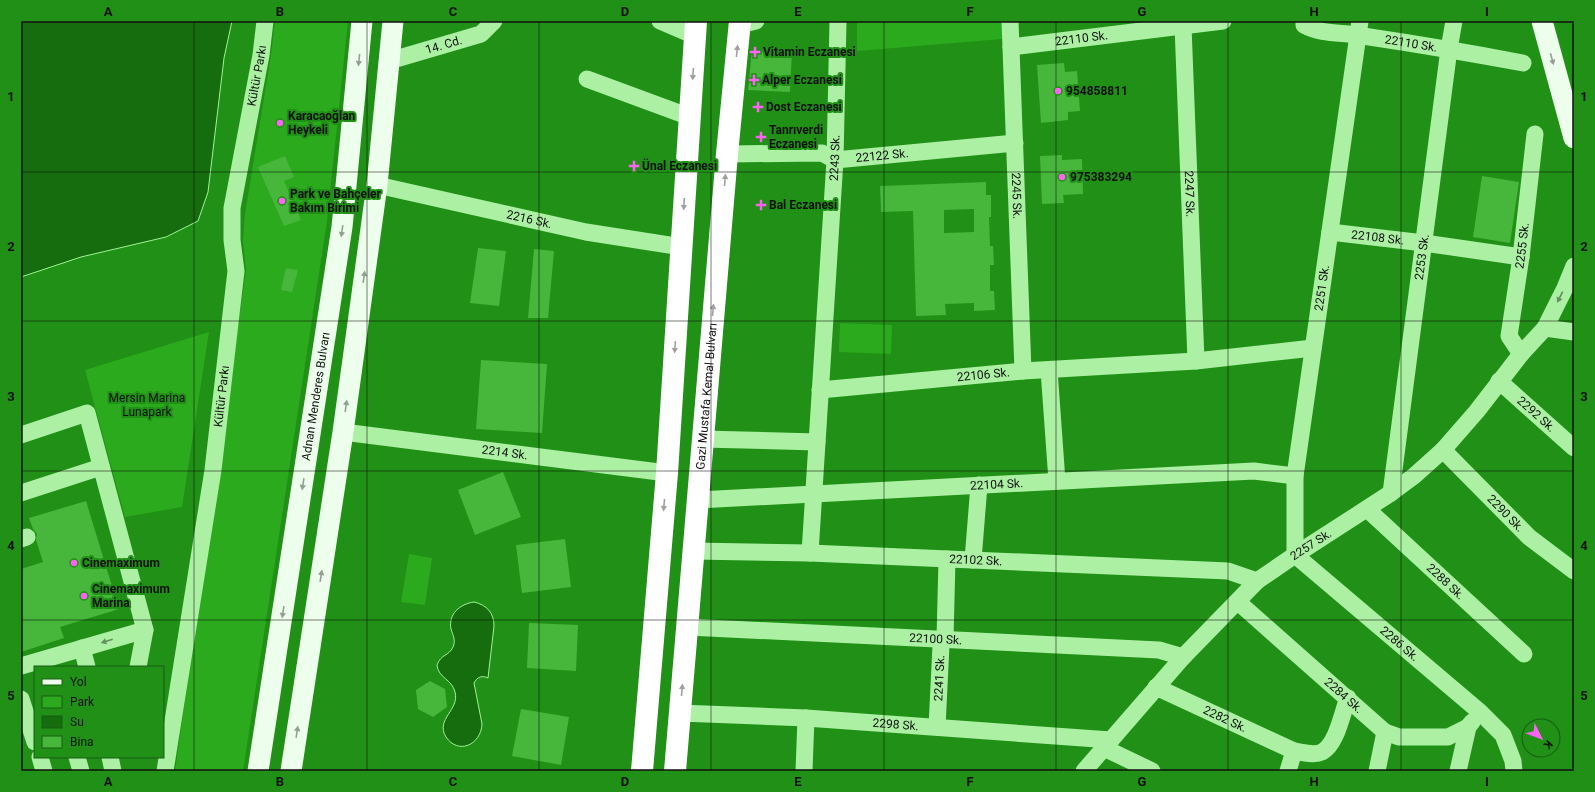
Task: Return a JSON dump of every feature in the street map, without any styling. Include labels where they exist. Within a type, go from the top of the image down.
[{"type":"highway","name":"Gazi Mustafa Kemal Bulvarı","points":[[675,771],[727,154],[745,22]]},
{"type":"highway","points":[[642,771],[667,473],[696,28]]},
{"type":"main road","name":"Adnan Menderes Bulvarı","points":[[258,771],[342,227],[362,21]]},
{"type":"main road","points":[[291,771],[343,432],[377,184],[394,21]]},
{"type":"main road","points":[[1542,21],[1574,138]]},
{"type":"street","name":"Kültür Parkı","points":[[165,771],[213,470],[236,271],[232,240],[232,208],[261,55],[265,21]]},
{"type":"street","name":"14. Cd.","points":[[389,61],[481,34],[494,21]]},
{"type":"street","points":[[660,21],[696,28]]},
{"type":"street","name":"2243 Sk.","points":[[820,390],[835,160],[838,21]]},
{"type":"street","name":"2245 Sk.","points":[[1010,21],[1023,371]]},
{"type":"street","name":"22110 Sk.","points":[[1012,47],[1223,21]]},
{"type":"street","name":"22110 Sk.","points":[[1304,21],[1304,25],[1314,31],[1359,28],[1449,49],[1523,63]]},
{"type":"street","name":"2253 Sk.","points":[[1391,494],[1449,49],[1454,21]]},
{"type":"street","name":"2247 Sk.","points":[[1183,26],[1196,362]]},
{"type":"street","name":"2251 Sk.","points":[[1295,555],[1295,476],[1359,28]]},
{"type":"street","points":[[587,79],[690,117]]},
{"type":"street","name":"2255 Sk.","points":[[1521,354],[1509,336],[1521,257],[1535,134]]},
{"type":"street","name":"22122 Sk.","points":[[727,154],[822,153],[835,160],[1015,143]]},
{"type":"street","name":"2216 Sk.","points":[[377,184],[586,232],[682,247]]},
{"type":"street","name":"22108 Sk.","points":[[1330,232],[1424,243],[1521,257]]},
{"type":"street","name":"2257 Sk.","points":[[1084,771],[1183,657],[1258,581],[1295,555],[1391,494],[1443,450],[1477,411],[1521,354],[1545,328],[1574,266]]},
{"type":"street","points":[[1545,328],[1574,332]]},
{"type":"street","name":"22106 Sk.","points":[[820,390],[1023,371],[1196,362],[1313,348]]},
{"type":"street","points":[[1049,370],[1057,481]]},
{"type":"street","name":"2292 Sk.","points":[[1499,381],[1574,448]]},
{"type":"street","points":[[810,553],[820,390]]},
{"type":"street","points":[[21,435],[87,413],[145,630],[138,666]]},
{"type":"street","name":"2214 Sk.","points":[[343,432],[667,473]]},
{"type":"street","points":[[702,439],[817,442]]},
{"type":"street","name":"2290 Sk.","points":[[1443,450],[1530,537],[1574,571]]},
{"type":"street","points":[[21,493],[102,467]]},
{"type":"street","name":"22104 Sk.","points":[[698,500],[1254,471],[1295,476]]},
{"type":"street","points":[[973,560],[979,485]]},
{"type":"street","name":"2288 Sk.","points":[[1367,510],[1524,654]]},
{"type":"street","name":"22102 Sk.","points":[[693,551],[810,553],[1228,571],[1258,581]]},
{"type":"street","name":"2286 Sk.","points":[[1295,555],[1480,712],[1503,735],[1513,761],[1514,771]]},
{"type":"street","name":"2241 Sk.","points":[[936,727],[941,645],[946,639],[947,559]]},
{"type":"street","name":"2284 Sk.","points":[[1238,602],[1385,732]]},
{"type":"street","name":"22100 Sk.","points":[[688,626],[1159,650],[1183,657]]},
{"type":"street","points":[[21,666],[48,663],[82,648],[145,630]]},
{"type":"street","points":[[82,648],[87,666]]},
{"type":"street","name":"2282 Sk.","points":[[1156,687],[1294,751],[1309,754],[1321,752],[1332,743],[1348,698]]},
{"type":"street","points":[[21,699],[34,739]]},
{"type":"street","points":[[1377,771],[1385,732],[1399,736],[1448,737],[1468,727],[1480,712]]},
{"type":"street","name":"2298 Sk.","points":[[680,713],[806,718],[936,727],[1107,744]]},
{"type":"street","points":[[806,718],[804,771],[816,771]]},
{"type":"street","points":[[1458,771],[1468,727]]},
{"type":"street","points":[[1107,744],[1152,771]]},
{"type":"street","points":[[1288,771],[1294,751]]},
{"type":"street","points":[[40,758],[44,771]]},
{"type":"street","points":[[77,758],[81,771]]},
{"type":"street","points":[[110,758],[113,771]]},
{"type":"street","points":[[120,771],[123,758]]},
{"type":"green space","points":[[275,21],[348,21],[327,221],[243,771],[175,771],[246,270],[243,241],[245,214],[271,55]]},
{"type":"green space","points":[[857,21],[1002,21],[1002,39],[857,51]]},
{"type":"green space","points":[[840,323],[892,325],[891,354],[839,352]]},
{"type":"green space","name":"Mersin Marina Lunapark","points":[[209,332],[182,507],[125,517],[85,370]]},
{"type":"green space","points":[[409,554],[432,558],[425,605],[401,602]]},
{"type":"water","points":[[21,21],[232,21],[224,58],[208,192],[198,221],[166,237],[81,257],[21,277]]},
{"type":"water","points":[[474,602],[486,607],[491,613],[494,621],[488,678],[480,677],[474,683],[482,724],[481,731],[473,742],[468,745],[457,746],[446,737],[443,731],[443,725],[456,698],[455,692],[451,684],[440,673],[437,665],[454,645],[454,638],[451,629],[451,619],[453,614],[460,607]]},
{"type":"building","points":[[752,50],[792,51],[790,92],[748,90]]},
{"type":"building","name":"954858811","points":[[1064,63],[1065,72],[1077,71],[1080,111],[1068,112],[1068,120],[1041,123],[1037,65]]},
{"type":"building","name":"975383294","points":[[1062,155],[1062,160],[1082,159],[1083,194],[1063,195],[1064,203],[1042,204],[1040,156]]},
{"type":"building","name":"Park ve Bahçeler Bakım Birimi","points":[[285,156],[294,177],[284,181],[301,220],[284,226],[258,167]]},
{"type":"building","points":[[1482,176],[1519,182],[1510,243],[1473,237]]},
{"type":"building","points":[[986,182],[986,195],[991,195],[991,217],[989,217],[990,246],[993,246],[994,265],[990,265],[990,291],[994,291],[995,310],[974,311],[974,303],[945,304],[946,315],[916,316],[913,211],[881,212],[880,186]],"holes":[[[974,209],[974,232],[944,233],[944,210]]]},
{"type":"building","points":[[478,248],[506,251],[499,306],[470,303]]},
{"type":"building","points":[[534,249],[554,251],[548,318],[528,318]]},
{"type":"building","points":[[286,268],[298,270],[292,292],[281,290]]},
{"type":"building","points":[[481,360],[547,364],[542,433],[476,429]]},
{"type":"building","points":[[503,472],[521,517],[475,535],[458,490]]},
{"type":"building","name":"Cinemaximum","points":[[86,501],[119,609],[60,627],[64,638],[21,652],[21,569],[43,562],[36,540],[37,534],[33,529],[29,518]]},
{"type":"building","points":[[565,539],[571,587],[522,593],[516,545]]},
{"type":"building","points":[[529,623],[578,625],[576,671],[527,668]]},
{"type":"building","points":[[430,681],[445,689],[447,707],[433,717],[418,709],[416,690]]},
{"type":"building","points":[[521,709],[569,717],[561,765],[512,756]]},
{"type":"place","name":"Vitamin Eczanesi","points":[[755,52]]},
{"type":"place","name":"Alper Eczanesi","points":[[754,80]]},
{"type":"place","name":"954858811","points":[[1058,91]]},
{"type":"place","name":"Dost Eczanesi","points":[[758,107]]},
{"type":"place","name":"Karacaoğlan Heykeli","points":[[280,123]]},
{"type":"place","name":"Tanrıverdi Eczanesi","points":[[761,137]]},
{"type":"place","name":"Ünal Eczanesi","points":[[634,166]]},
{"type":"place","name":"975383294","points":[[1062,177]]},
{"type":"place","name":"Park ve Bahçeler Bakım Birimi","points":[[282,201]]},
{"type":"place","name":"Bal Eczanesi","points":[[761,205]]},
{"type":"place","name":"Cinemaximum","points":[[74,563]]},
{"type":"place","name":"Cinemaximum Marina","points":[[84,596]]}]
